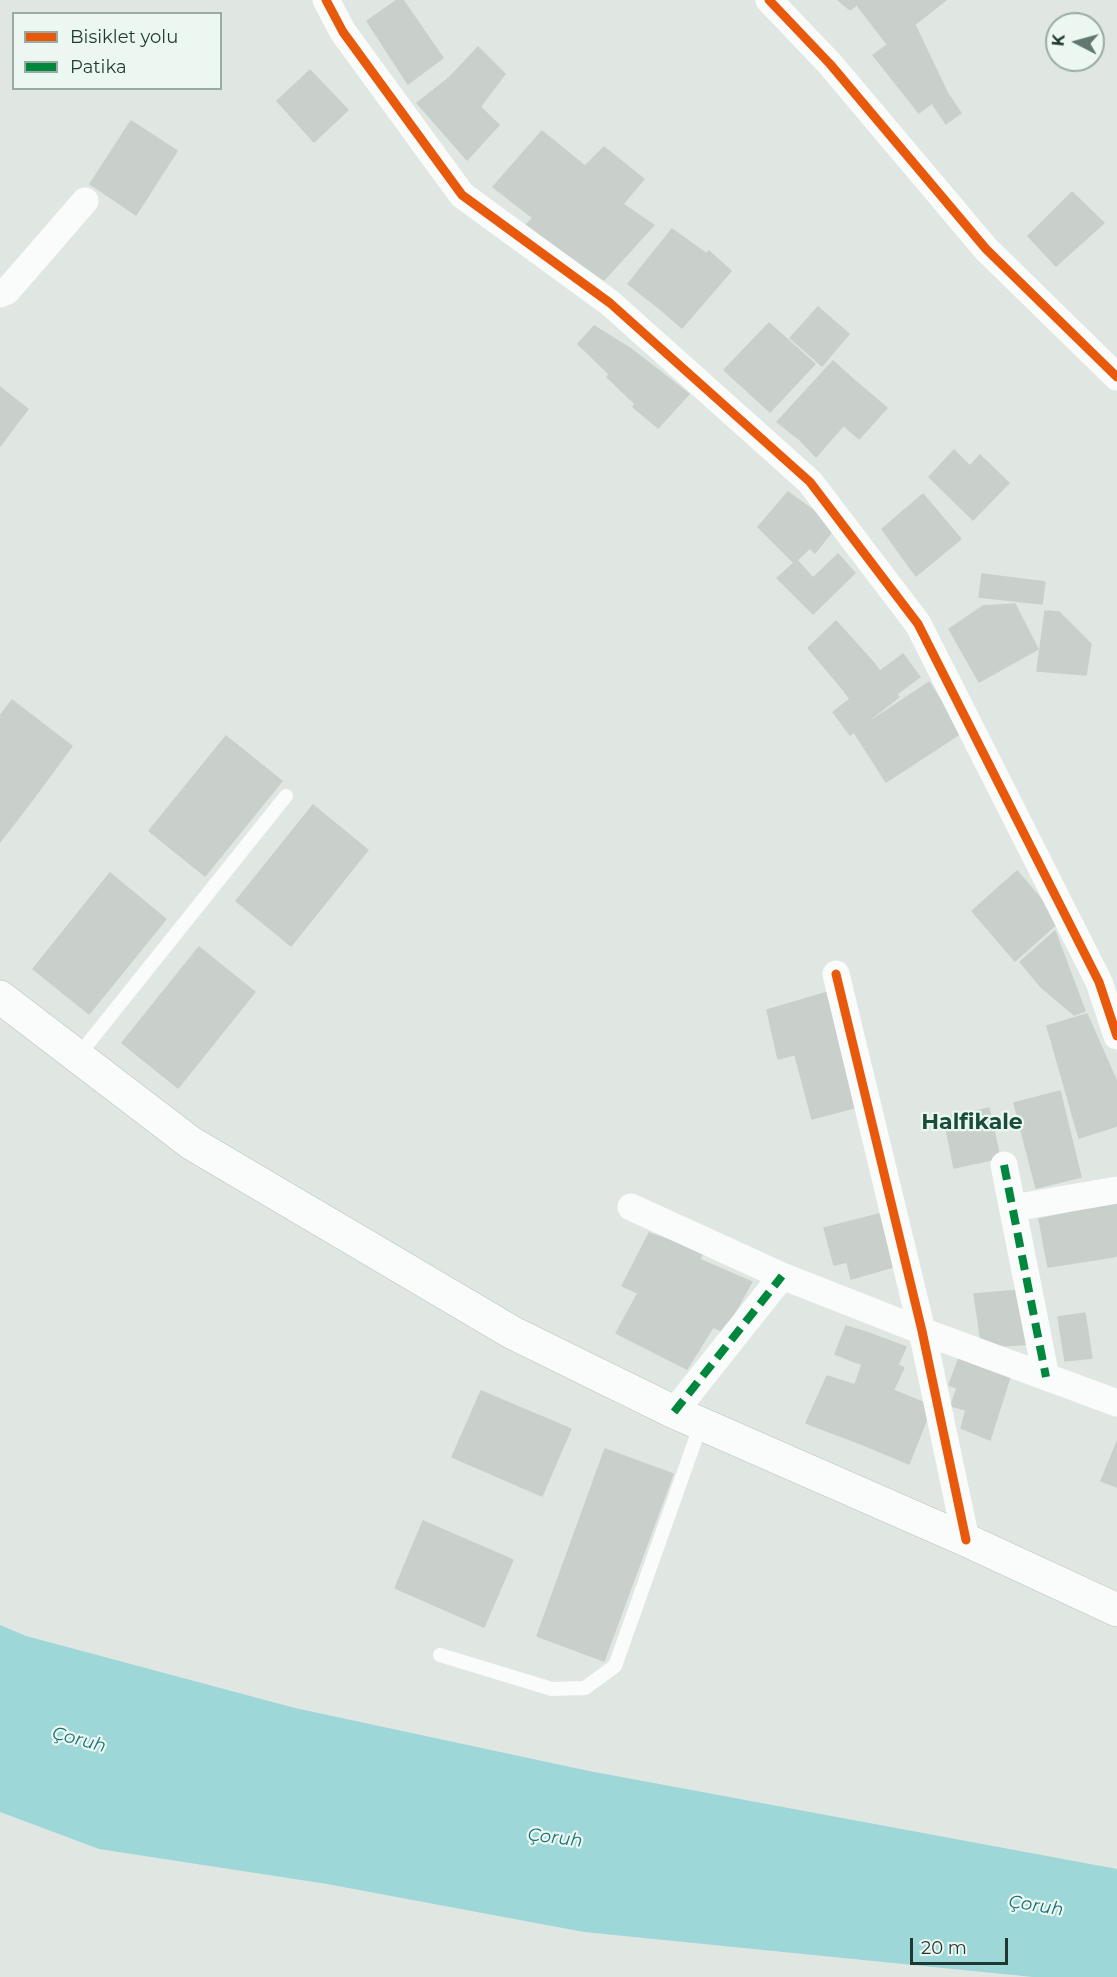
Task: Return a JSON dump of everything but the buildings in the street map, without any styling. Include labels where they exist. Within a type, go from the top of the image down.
[{"type":"main road","points":[[0,997],[191,1143],[513,1333],[688,1418],[966,1540],[1117,1610]]},
{"type":"street","points":[[326,0],[343,32],[462,195],[610,303],[810,482],[918,624],[1099,982],[1117,1036]]},
{"type":"street","points":[[769,0],[830,64],[986,249],[1117,377]]},
{"type":"street","points":[[0,294],[7,291],[85,201]]},
{"type":"street","points":[[837,974],[922,1331],[966,1540]]},
{"type":"street","points":[[1004,1165],[1046,1377]]},
{"type":"street","points":[[1013,1208],[1117,1190]]},
{"type":"street","points":[[631,1207],[782,1276],[922,1331],[1117,1403]]},
{"type":"street","points":[[688,1418],[782,1276]]},
{"type":"lane","points":[[78,1056],[286,796]]},
{"type":"lane","points":[[440,1654],[552,1689],[585,1688],[615,1666],[688,1418]]},
{"type":"water","name":"Çoruh","points":[[0,1625],[26,1636],[295,1708],[589,1771],[1117,1869],[1117,1977],[1033,1977],[584,1932],[327,1884],[99,1849],[0,1812]]},
{"type":"marked path","points":[[1004,1165],[1046,1377]]},
{"type":"marked path","points":[[674,1412],[782,1276]]},
{"type":"cycle path","points":[[326,0],[343,32],[462,195],[610,303],[810,482],[918,624],[1099,982],[1117,1036]]},
{"type":"cycle path","points":[[769,0],[830,64],[986,249],[1117,377]]},
{"type":"cycle path","points":[[836,974],[922,1331],[966,1540]]},
{"type":"district","name":"Halfikale","points":[[972,1123]]}]
